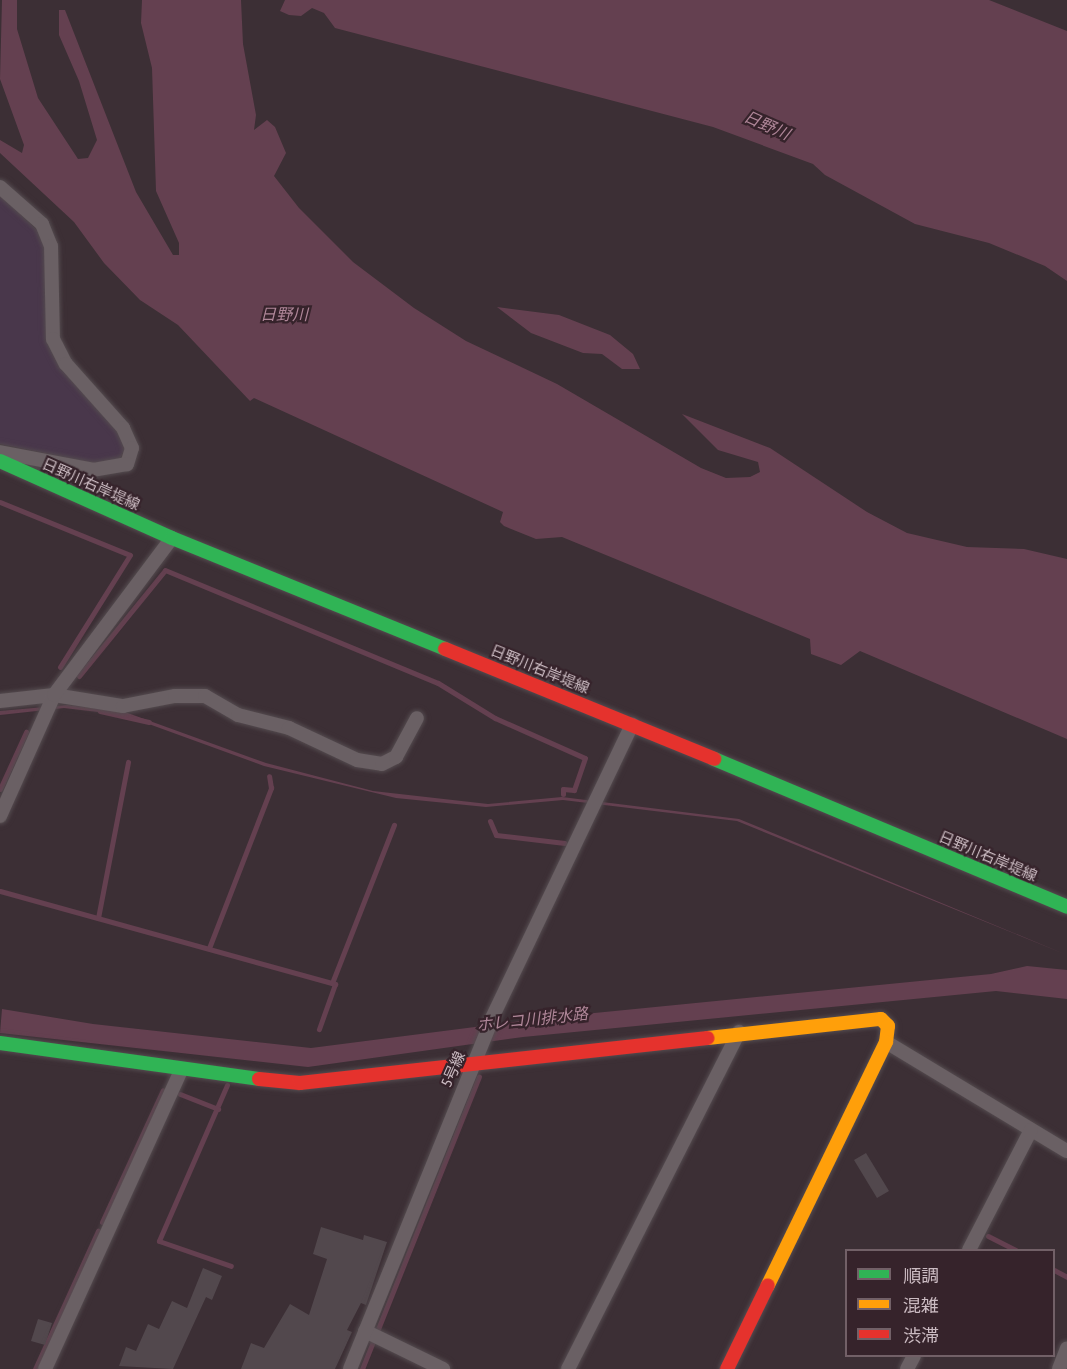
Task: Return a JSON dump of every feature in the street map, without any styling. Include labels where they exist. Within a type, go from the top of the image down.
[{"type":"street","points":[[0,187],[42,224],[51,246],[53,339],[66,364],[123,428],[132,448],[127,464],[94,470],[0,452]]},
{"type":"street","name":"日野川右岸堤線","points":[[0,461],[172,538],[632,724],[1067,907]]},
{"type":"street","points":[[0,816],[54,695],[172,538]]},
{"type":"street","points":[[0,701],[54,695],[123,706],[175,696],[205,696],[238,715],[289,728],[357,760],[382,764],[396,757],[417,718]]},
{"type":"street","name":"5号線","points":[[350,1369],[493,1016],[632,724]]},
{"type":"street","points":[[0,1043],[181,1071],[300,1083],[477,1057],[881,1018],[888,1026],[886,1042],[727,1369]]},
{"type":"street","points":[[568,1369],[739,1032]]},
{"type":"street","points":[[886,1042],[1067,1151]]},
{"type":"street","points":[[45,1369],[181,1071]]},
{"type":"street","points":[[970,1249],[1031,1130]]},
{"type":"street","points":[[365,1331],[443,1369]]},
{"type":"street","points":[[1059,1369],[1067,1348]]},
{"type":"shaded area","points":[[0,195],[43,236],[47,265],[48,342],[55,358],[118,429],[125,449],[119,460],[98,464],[0,444]]},
{"type":"water","name":"日野川","points":[[2,0],[17,0],[17,29],[38,98],[78,159],[88,158],[97,140],[79,81],[59,35],[59,10],[65,10],[136,192],[173,255],[179,255],[179,243],[156,191],[152,68],[141,23],[142,0],[241,0],[243,44],[256,115],[254,130],[267,120],[275,127],[286,153],[274,176],[299,208],[353,262],[414,308],[466,341],[557,384],[701,468],[726,478],[750,477],[760,472],[758,462],[718,450],[682,414],[770,448],[867,512],[907,533],[967,547],[1024,549],[1067,559],[1067,739],[860,651],[841,665],[811,654],[810,639],[562,537],[536,539],[504,526],[500,522],[503,512],[254,398],[250,401],[178,325],[140,300],[104,263],[74,222],[0,153],[0,140],[22,153],[24,145],[0,79]]},
{"type":"water","name":"日野川","points":[[285,0],[989,0],[1067,31],[1067,281],[1045,266],[989,243],[915,224],[825,175],[813,164],[713,127],[335,28],[324,13],[312,8],[301,16],[289,15],[280,11]]},
{"type":"water","points":[[497,307],[559,315],[610,335],[633,354],[640,369],[622,369],[602,354],[583,353],[531,333]]},
{"type":"water","points":[[67,705],[125,712],[266,763],[373,791],[488,804],[562,797],[739,819],[1067,955],[737,821],[563,800],[486,807],[396,798],[264,766],[124,715],[64,708],[0,715],[0,711]]},
{"type":"water","points":[[1027,966],[1067,970],[1067,999],[996,991],[523,1037],[308,1067],[0,1033],[2,1009],[93,1024],[311,1048],[544,1018],[991,974]]},
{"type":"building","points":[[866,1153],[889,1191],[877,1198],[854,1160]]},
{"type":"building","points":[[321,1227],[363,1240],[364,1235],[387,1242],[366,1305],[361,1303],[347,1330],[352,1332],[335,1369],[241,1369],[251,1343],[264,1348],[290,1304],[309,1315],[327,1259],[313,1254]]},
{"type":"building","points":[[203,1268],[222,1276],[212,1300],[206,1297],[173,1369],[119,1366],[126,1347],[136,1351],[148,1324],[159,1329],[172,1301],[187,1308]]},
{"type":"building","points":[[38,1319],[52,1323],[45,1345],[31,1341]]},
{"type":"waterway","points":[[0,502],[130,555],[60,667]]},
{"type":"waterway","points":[[79,676],[165,570],[438,683],[495,718],[585,758],[574,790],[563,789],[563,794]]},
{"type":"waterway","points":[[100,711],[149,722]]},
{"type":"waterway","points":[[0,789],[26,732]]},
{"type":"waterway","points":[[98,918],[128,762]]},
{"type":"waterway","points":[[209,948],[271,788],[269,776]]},
{"type":"waterway","points":[[490,821],[496,835],[565,843]]},
{"type":"waterway","points":[[332,983],[394,825]]},
{"type":"waterway","points":[[0,891],[335,984],[319,1029]]},
{"type":"waterway","points":[[362,1369],[479,1076]]},
{"type":"waterway","points":[[227,1085],[159,1241],[231,1266]]},
{"type":"waterway","points":[[102,1222],[163,1090]]},
{"type":"waterway","points":[[180,1094],[218,1109]]},
{"type":"waterway","points":[[35,1369],[98,1231]]},
{"type":"waterway","points":[[988,1236],[1014,1249]]},
{"type":"waterway","points":[[1055,1271],[1067,1277]]},
{"type":"traffic: fast","points":[[0,461],[172,538],[445,649]]},
{"type":"traffic: fast","points":[[714,759],[1067,907]]},
{"type":"traffic: fast","points":[[0,1043],[259,1079]]},
{"type":"traffic: slow","points":[[708,1038],[881,1019],[888,1026],[886,1042],[768,1285]]},
{"type":"traffic: jam","points":[[445,649],[714,759]]},
{"type":"traffic: jam","points":[[259,1079],[300,1083],[708,1038]]},
{"type":"traffic: jam","points":[[727,1369],[768,1285]]},
{"type":"water label","name":"ホレコ川排水路","points":[[532,1019]]}]
